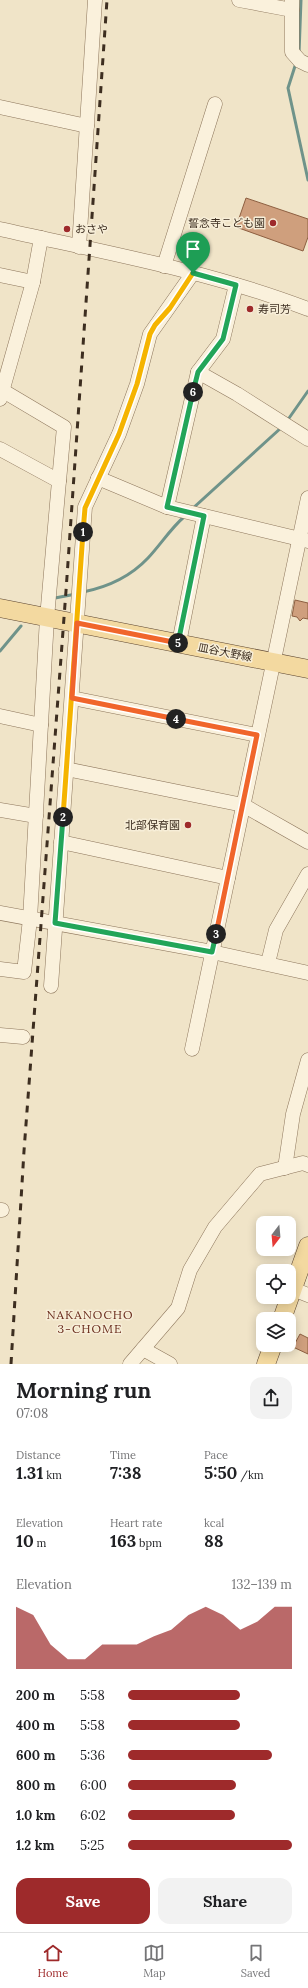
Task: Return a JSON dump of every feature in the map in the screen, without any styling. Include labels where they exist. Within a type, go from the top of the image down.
[{"type":"main road","name":"皿谷大野線","points":[[0,608],[308,669]]},
{"type":"main road","points":[[287,1312],[300,1292],[308,1246]]},
{"type":"main road","points":[[266,1364],[270,1352]]},
{"type":"street","points":[[239,0],[292,5],[292,52],[301,60]]},
{"type":"street","points":[[79,246],[87,126],[90,1]]},
{"type":"street","points":[[164,266],[215,104]]},
{"type":"street","points":[[0,107],[87,126]]},
{"type":"street","points":[[0,229],[193,273],[236,285],[308,309]]},
{"type":"street","points":[[0,969],[24,972],[30,918],[47,618],[64,427],[1,393],[33,282],[42,238]]},
{"type":"street","points":[[51,986],[85,508],[119,434],[137,384],[150,334],[155,325],[170,308],[193,273]]},
{"type":"street","points":[[0,274],[33,282]]},
{"type":"street","points":[[167,507],[198,372],[223,339],[236,285]]},
{"type":"street","points":[[198,372],[308,439]]},
{"type":"street","points":[[0,449],[60,481]]},
{"type":"street","points":[[98,478],[167,507],[303,540]]},
{"type":"street","points":[[192,1048],[273,661],[303,540],[308,498]]},
{"type":"street","points":[[178,643],[194,514]]},
{"type":"street","points":[[72,698],[257,735]]},
{"type":"street","points":[[0,716],[41,725]]},
{"type":"street","points":[[66,769],[243,805],[308,842]]},
{"type":"street","points":[[0,810],[36,816]]},
{"type":"street","points":[[61,842],[228,878]]},
{"type":"street","points":[[268,963],[276,930],[308,874]]},
{"type":"street","points":[[0,913],[212,952],[268,963],[308,973]]},
{"type":"street","points":[[0,1035],[23,1037]]},
{"type":"street","points":[[285,1168],[293,1114],[308,1060]]},
{"type":"street","points":[[130,1364],[178,1308],[190,1270],[215,1227],[260,1174],[303,1163],[308,1165]]},
{"type":"street","points":[[143,1349],[170,1364]]},
{"type":"building","points":[[246,198],[308,219],[308,237],[303,251],[236,227]]},
{"type":"building","points":[[295,600],[308,603],[308,619],[303,618],[300,621],[297,617],[292,616]]},
{"type":"building","points":[[300,1334],[308,1338],[308,1354],[296,1348],[296,1341]]},
{"type":"waterway","points":[[299,54],[301,0]]},
{"type":"waterway","points":[[296,63],[288,88],[308,180]]},
{"type":"waterway","points":[[287,421],[308,391]]},
{"type":"waterway","points":[[192,509],[282,427]]},
{"type":"waterway","points":[[83,592],[110,584],[134,570],[148,558],[185,516]]},
{"type":"waterway","points":[[55,598],[76,594]]},
{"type":"waterway","points":[[0,651],[21,626]]},
{"type":"railway","points":[[11,1364],[24,1151],[66,591],[107,0]]},
{"type":"place","name":"誓念寺こども園","points":[[273,223]]},
{"type":"place","name":"おさや","points":[[67,229]]},
{"type":"place","name":"寿司芳","points":[[250,309]]},
{"type":"place","name":"北部保育園","points":[[188,825]]},
{"type":"district","name":"NAKANOCHO 3-CHOME","points":[[90,1322]]},
{"type":"route","points":[[193,273],[236,285],[223,339],[198,372],[190,401],[167,507],[204,516],[178,643],[77,623],[72,698],[257,735],[212,952],[55,923],[85,508],[119,434],[137,384],[150,334],[155,325],[170,308],[193,273]]}]
